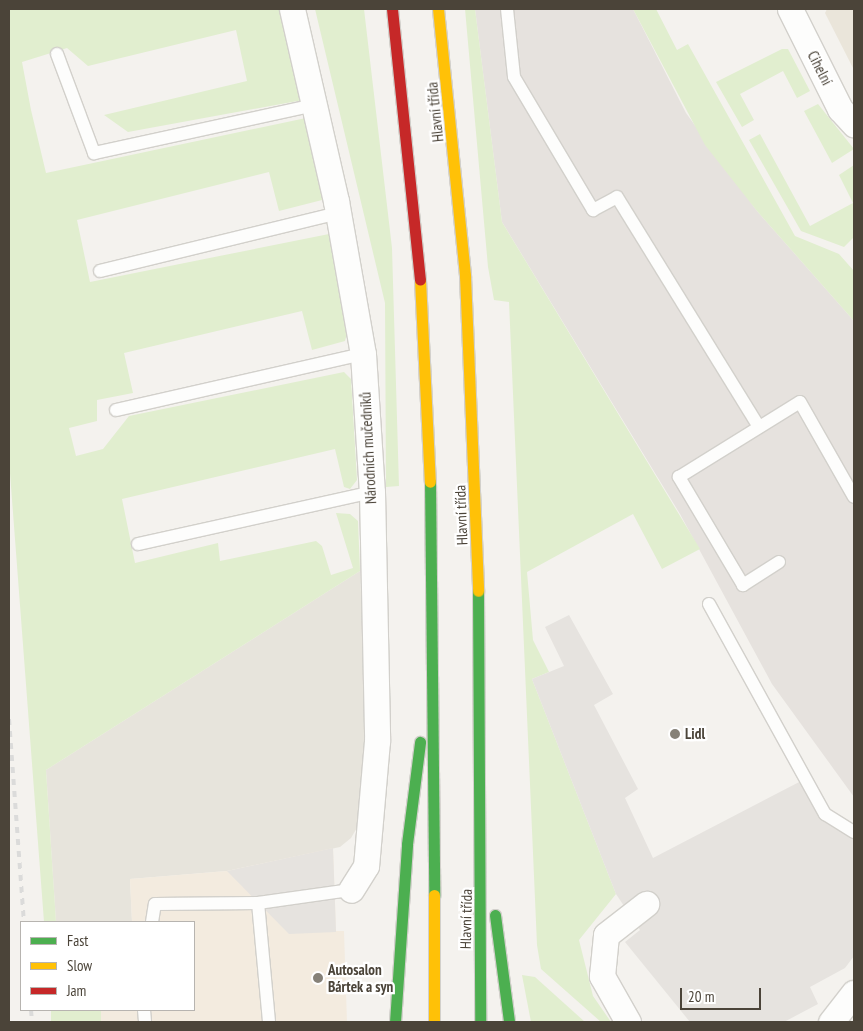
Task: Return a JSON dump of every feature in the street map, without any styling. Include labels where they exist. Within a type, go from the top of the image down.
[{"type":"main road","points":[[392,9],[420,280],[434,637],[434,1022]]},
{"type":"main road","name":"Hlavní třída","points":[[438,9],[465,276],[475,474],[482,816],[480,1022]]},
{"type":"main road","points":[[395,1022],[407,844],[434,637]]},
{"type":"main road","points":[[482,816],[510,1022]]},
{"type":"street","name":"Národních mučedníků","points":[[292,9],[338,213],[363,354],[372,492],[377,750],[366,866],[351,890]]},
{"type":"street","name":"Cihelní","points":[[790,9],[840,109],[854,124]]},
{"type":"street","points":[[628,1022],[602,976],[606,935],[646,904]]},
{"type":"street","points":[[831,1022],[854,992]]},
{"type":"lane","points":[[507,9],[514,77],[593,210],[617,197],[759,427]]},
{"type":"lane","points":[[57,54],[94,153],[314,105]]},
{"type":"lane","points":[[100,271],[338,213]]},
{"type":"lane","points":[[116,410],[363,354]]},
{"type":"lane","points":[[779,562],[743,586],[679,477],[800,402],[854,497]]},
{"type":"lane","points":[[138,544],[372,492]]},
{"type":"lane","points":[[709,604],[824,814],[854,832]]},
{"type":"lane","points":[[152,921],[155,904],[258,903],[351,890]]},
{"type":"lane","points":[[258,903],[269,1021]]},
{"type":"shaded area","points":[[475,9],[633,9],[686,113],[757,211],[854,321],[854,797],[772,684],[680,514],[502,222]]},
{"type":"shaded area","points":[[827,9],[854,9],[854,70],[825,13]]},
{"type":"shaded area","points":[[360,571],[368,741],[358,826],[351,838],[340,847],[227,871],[130,879],[132,921],[56,921],[46,770]]},
{"type":"shaded area","points":[[569,615],[613,694],[594,705],[638,789],[625,798],[653,858],[805,779],[825,814],[854,832],[854,956],[845,968],[810,987],[818,1004],[784,1022],[690,1022],[625,942],[640,930],[616,894],[532,679],[564,666],[545,627]]},
{"type":"shaded area","points":[[333,848],[336,931],[344,931],[347,1022],[101,1022],[101,1011],[195,1011],[195,921],[132,921],[130,879],[227,871]]},
{"type":"shaded area","points":[[333,848],[336,932],[289,934],[227,871]]},
{"type":"green space","points":[[9,9],[283,9],[303,100],[128,132],[104,115],[247,81],[236,30],[88,66],[67,48],[22,62],[46,173],[306,118],[326,199],[279,211],[269,172],[77,220],[90,282],[334,233],[351,319],[345,341],[312,350],[302,311],[124,353],[133,393],[97,400],[97,421],[69,428],[76,456],[103,449],[129,416],[344,372],[351,379],[357,480],[350,489],[344,487],[335,449],[122,499],[135,563],[218,543],[220,561],[316,541],[322,546],[331,575],[353,568],[336,513],[350,514],[358,521],[360,571],[46,770],[56,921],[44,921],[9,460]]},
{"type":"green space","points":[[315,9],[364,9],[392,248],[399,486],[386,487],[385,303]]},
{"type":"green space","points":[[465,9],[475,9],[502,222],[700,549],[662,569],[633,514],[527,572],[533,640],[549,672],[532,679],[616,894],[579,940],[593,996],[611,1022],[601,1022],[541,969],[537,945],[509,302],[494,300],[488,267]]},
{"type":"green space","points":[[633,9],[656,9],[677,50],[688,44],[795,236],[839,254],[854,271],[854,321],[757,211],[705,145]]},
{"type":"green space","points":[[782,49],[788,49],[810,91],[797,98],[783,71],[740,94],[754,120],[742,127],[716,82]]},
{"type":"green space","points":[[818,104],[854,149],[832,163],[804,111]]},
{"type":"green space","points":[[760,134],[810,226],[853,203],[839,175],[854,165],[854,237],[844,247],[801,231],[749,140]]},
{"type":"green space","points":[[522,975],[535,977],[585,1022],[531,1022]]},
{"type":"green space","points":[[51,1011],[101,1011],[101,1022],[51,1022]]},
{"type":"railway","points":[[9,719],[24,921]]},
{"type":"railway","points":[[31,1011],[32,1022]]},
{"type":"traffic: fast","points":[[430,482],[434,895]]},
{"type":"traffic: fast","points":[[478,591],[480,1022]]},
{"type":"traffic: fast","points":[[395,1022],[407,844],[420,742]]},
{"type":"traffic: fast","points":[[495,915],[509,1022]]},
{"type":"traffic: slow","points":[[438,9],[465,276]]},
{"type":"traffic: slow","points":[[465,276],[478,591]]},
{"type":"traffic: slow","points":[[420,280],[430,482]]},
{"type":"traffic: slow","points":[[434,895],[434,1022]]},
{"type":"traffic: jam","points":[[392,9],[420,280]]},
{"type":"place","name":"Lidl","points":[[675,734]]},
{"type":"place","name":"Autosalon Bártek a syn","points":[[318,978]]}]
